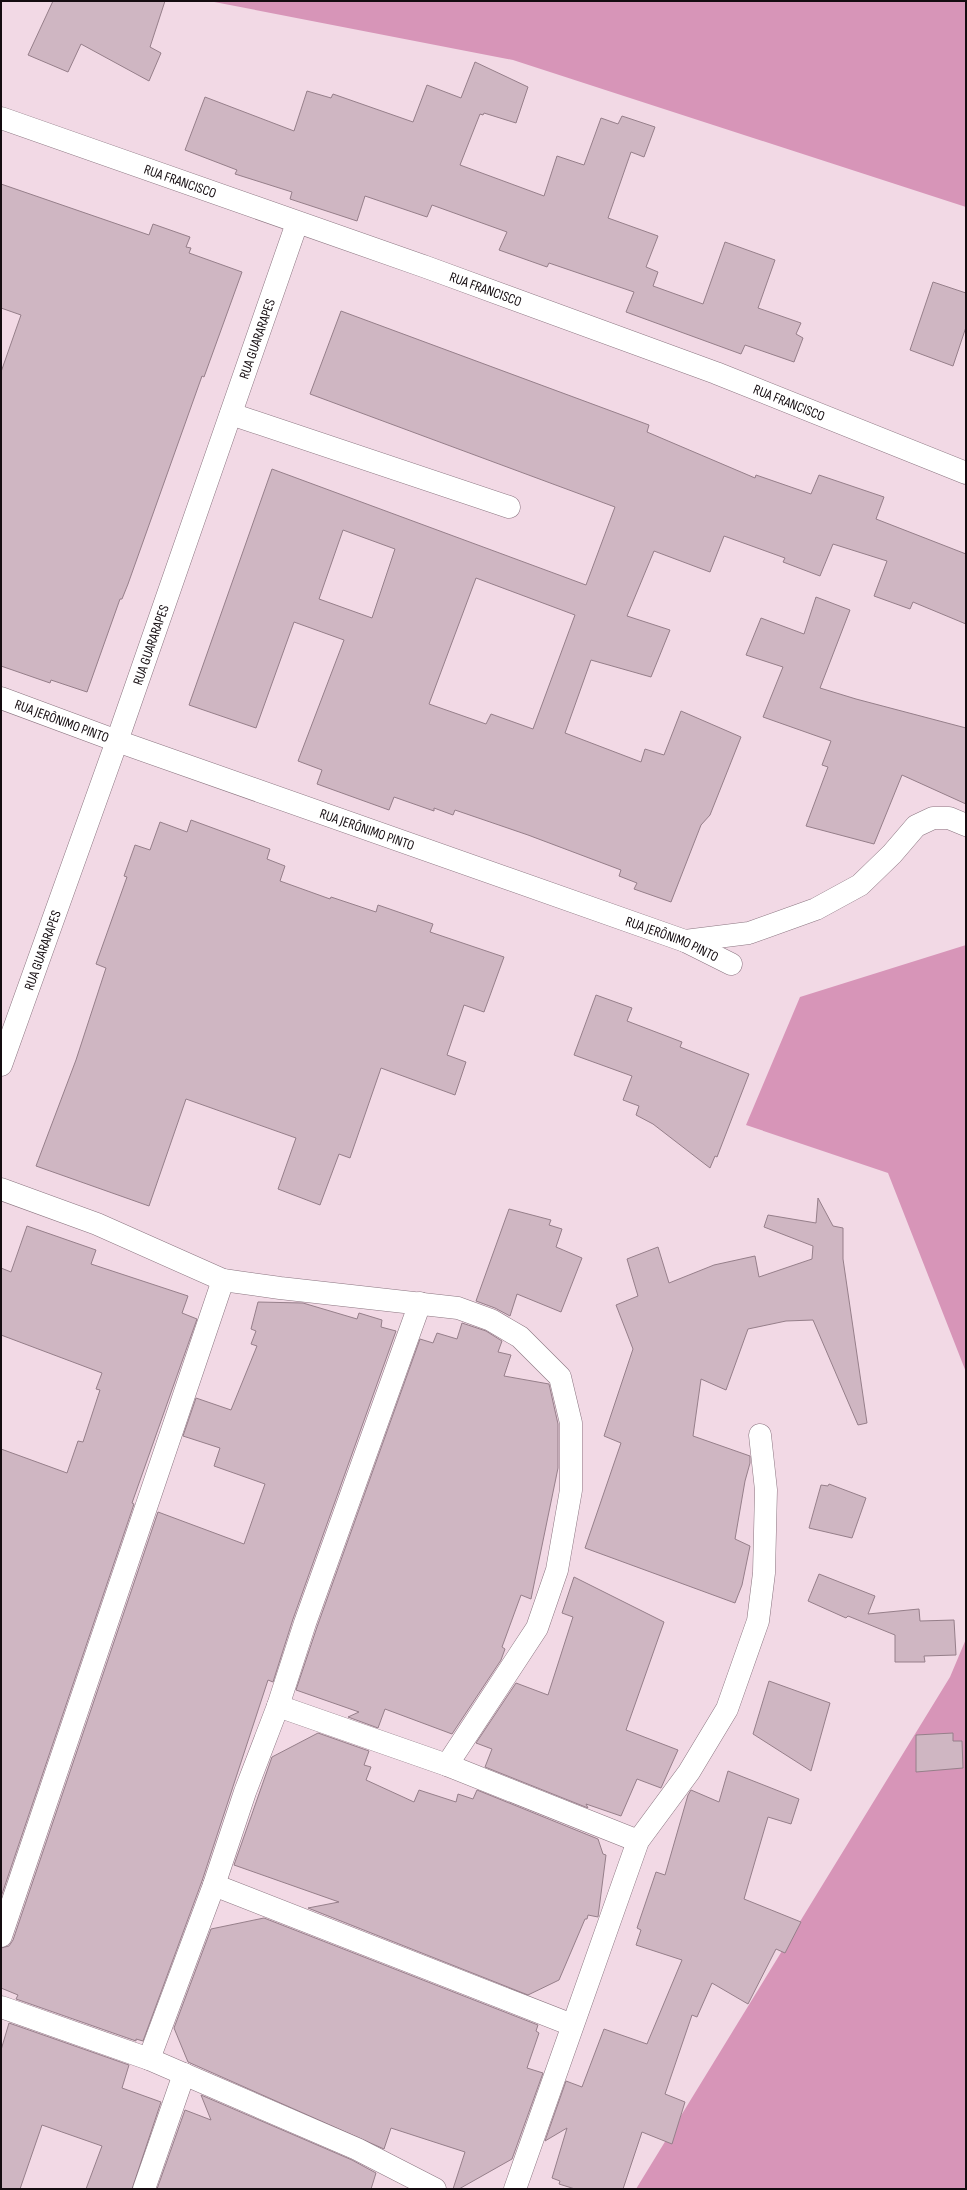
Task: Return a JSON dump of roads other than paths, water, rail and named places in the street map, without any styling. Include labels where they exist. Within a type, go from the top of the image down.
[{"type":"street","name":"RUA FRANCISCO","points":[[1,118],[426,267],[716,373],[966,473]]},
{"type":"street","name":"RUA GUARARAPES","points":[[1,1065],[117,741],[297,223]]},
{"type":"street","points":[[231,414],[509,507]]},
{"type":"street","name":"RUA JERÔNIMO PINTO","points":[[1,698],[117,741],[685,941],[731,964]]},
{"type":"street","points":[[685,941],[749,933],[816,910],[860,885],[892,854],[916,826],[932,818],[948,818],[966,825]]},
{"type":"street","points":[[1,1188],[97,1224],[223,1280],[280,1288],[458,1308],[491,1320],[520,1337],[560,1377],[571,1422],[571,1490],[557,1570],[537,1628],[447,1765]]},
{"type":"street","points":[[1,1936],[223,1280]]},
{"type":"street","points":[[149,2059],[214,1885],[245,1792],[278,1706],[305,1623],[420,1303]]},
{"type":"street","points":[[515,2189],[638,1841],[689,1772],[727,1709],[758,1621],[764,1573],[766,1490],[760,1435]]},
{"type":"street","points":[[278,1706],[447,1765],[638,1841]]},
{"type":"street","points":[[214,1885],[572,2025]]},
{"type":"street","points":[[1,2007],[149,2059],[357,2149],[435,2189]]},
{"type":"street","points":[[144,2189],[184,2074]]}]
